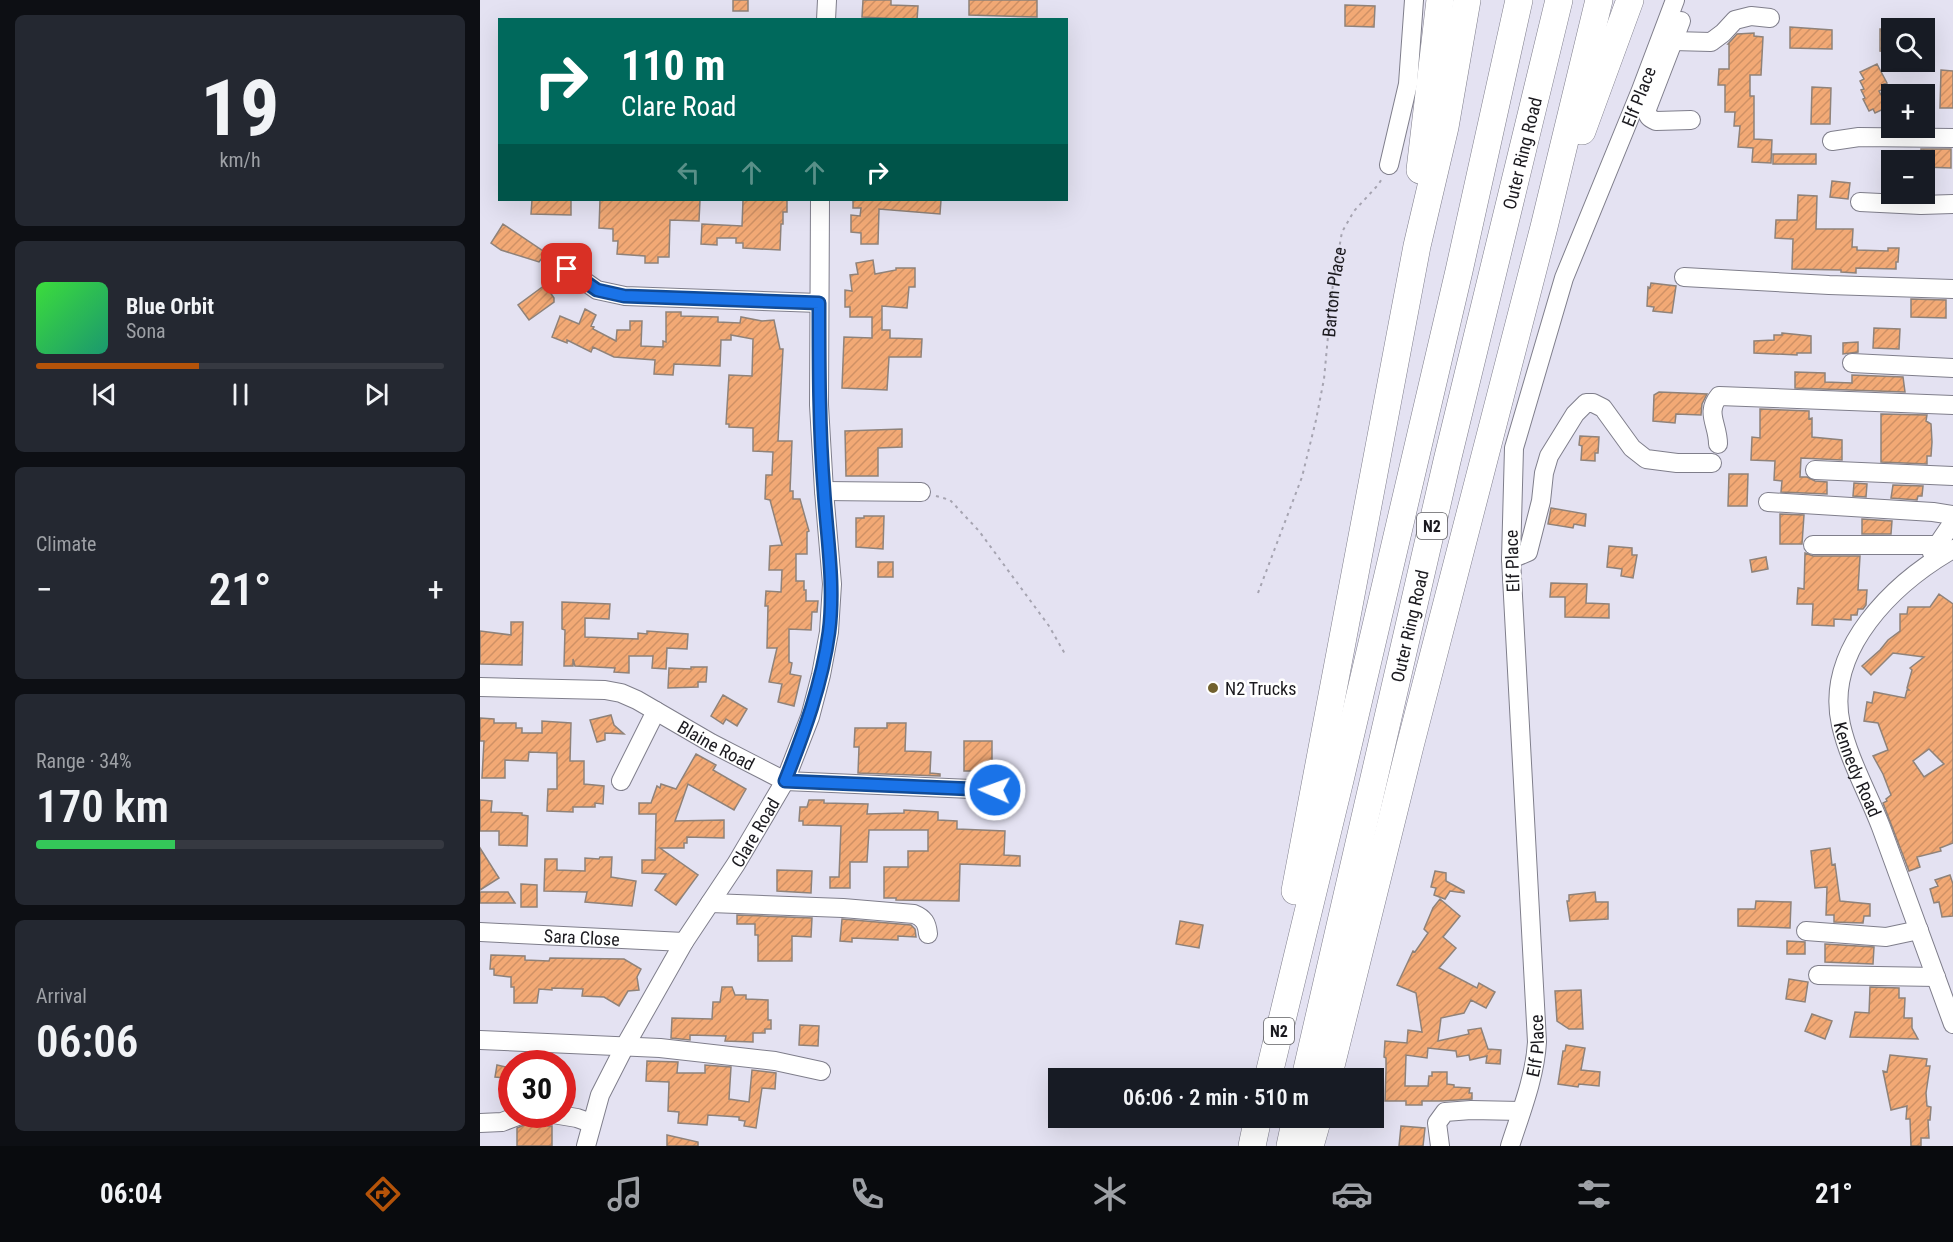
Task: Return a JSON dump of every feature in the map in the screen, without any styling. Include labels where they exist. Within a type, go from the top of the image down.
[{"type":"highway","points":[[1417,246],[1415,213],[1440,0]]},
{"type":"highway","points":[[1290,983],[1293,903],[1417,246],[1445,127],[1467,0]]},
{"type":"highway","name":"Outer Ring Road","points":[[1270,1068],[1456,283],[1519,0]]},
{"type":"highway","name":"Outer Ring Road","points":[[1307,1068],[1455,428],[1559,0]]},
{"type":"highway","points":[[1330,1068],[1410,747],[1545,227],[1599,0]]},
{"type":"highway","points":[[1545,227],[1630,0]]},
{"type":"highway","points":[[1590,110],[1600,95],[1640,0]]},
{"type":"highway","points":[[1252,1146],[1256,1128]]},
{"type":"highway","points":[[1290,1146],[1294,1128]]},
{"type":"highway","points":[[1310,1146],[1315,1128]]},
{"type":"street","points":[[826,18],[827,0]]},
{"type":"street","points":[[1389,165],[1408,84],[1414,0]]},
{"type":"street","name":"Elf Place","points":[[1510,1146],[1536,1057],[1537,1042],[1511,559],[1514,448],[1564,278],[1647,91],[1675,0]]},
{"type":"street","points":[[1673,41],[1711,42],[1735,20],[1751,16],[1770,18]]},
{"type":"street","points":[[1681,21],[1647,91],[1647,113],[1651,119],[1656,121],[1691,120]]},
{"type":"street","points":[[1870,127],[1953,129]]},
{"type":"street","points":[[1832,141],[1859,137],[1953,138]]},
{"type":"street","name":"Clare Road","points":[[586,1146],[600,1095],[625,1046],[684,942],[736,864],[785,781],[810,717],[829,632],[832,584],[819,405],[820,201]]},
{"type":"street","points":[[1860,202],[1953,204]]},
{"type":"street","points":[[567,269],[597,290],[624,296],[819,303]]},
{"type":"street","points":[[1684,277],[1953,289]]},
{"type":"street","points":[[1852,363],[1953,368]]},
{"type":"street","points":[[1718,444],[1718,435],[1711,415],[1712,404],[1719,396],[1953,405]]},
{"type":"street","points":[[1511,559],[1528,552],[1541,501],[1544,473],[1549,456],[1575,414],[1586,404],[1593,403],[1603,408],[1632,448],[1646,459],[1677,463],[1712,463]]},
{"type":"street","points":[[1815,470],[1953,476]]},
{"type":"street","points":[[824,491],[921,492]]},
{"type":"street","points":[[1768,502],[1953,515]]},
{"type":"street","name":"Kennedy Road","points":[[1953,522],[1946,547],[1874,614],[1853,644],[1842,670],[1838,708],[1852,759],[1877,816],[1953,1024]]},
{"type":"street","points":[[1813,545],[1946,547]]},
{"type":"street","name":"Blaine Road","points":[[480,687],[605,690],[621,693],[785,781],[995,790]]},
{"type":"street","points":[[640,766],[661,714]]},
{"type":"street","points":[[621,781],[661,714]]},
{"type":"street","points":[[710,903],[843,908],[914,914],[925,921],[928,934]]},
{"type":"street","points":[[1806,932],[1886,936],[1919,930]]},
{"type":"street","name":"Sara Close","points":[[480,932],[684,942]]},
{"type":"street","points":[[1818,975],[1936,977]]},
{"type":"street","points":[[480,1040],[625,1046],[756,1059],[821,1071]]},
{"type":"street","points":[[1440,1146],[1437,1123],[1445,1112],[1521,1111]]},
{"type":"street","points":[[576,1118],[591,1123]]},
{"type":"street","points":[[480,1123],[498,1122]]},
{"type":"path","name":"Barton Place","points":[[1258,592],[1302,477],[1316,420],[1324,379],[1333,283],[1342,232],[1354,211],[1378,185],[1389,165]]},
{"type":"path","points":[[921,492],[950,500],[978,531],[1049,627],[1065,654]]},
{"type":"building","points":[[733,0],[748,0],[748,11],[733,11]]},
{"type":"building","points":[[863,0],[891,0],[891,5],[918,6],[917,18],[862,17]]},
{"type":"building","points":[[969,0],[1037,0],[1037,17],[969,15]]},
{"type":"building","points":[[1345,5],[1375,6],[1374,27],[1345,26]]},
{"type":"building","points":[[1790,27],[1832,30],[1832,49],[1790,48]]},
{"type":"building","points":[[1754,33],[1754,36],[1763,37],[1761,75],[1750,75],[1750,96],[1754,96],[1754,139],[1772,140],[1771,163],[1752,162],[1753,148],[1738,147],[1740,126],[1734,126],[1735,112],[1725,112],[1725,85],[1718,85],[1719,69],[1729,69],[1728,44],[1737,34]]},
{"type":"building","points":[[1877,64],[1887,83],[1881,84],[1879,91],[1881,110],[1875,113],[1873,109],[1869,111],[1863,99],[1865,98],[1861,90],[1864,89],[1860,81],[1864,79],[1860,72]]},
{"type":"building","points":[[1941,70],[1953,71],[1953,108],[1940,108]]},
{"type":"building","points":[[1812,87],[1831,88],[1830,124],[1811,124]]},
{"type":"building","points":[[1951,149],[1951,168],[1935,167],[1935,150],[1921,150]]},
{"type":"building","points":[[1773,154],[1816,154],[1816,164],[1773,164]]},
{"type":"building","points":[[1832,181],[1850,183],[1848,199],[1830,197]]},
{"type":"building","points":[[1798,195],[1817,196],[1816,229],[1853,229],[1852,247],[1857,247],[1857,250],[1888,251],[1888,248],[1899,248],[1896,269],[1856,268],[1856,273],[1841,272],[1841,270],[1792,269],[1793,239],[1775,238],[1776,220],[1797,220]]},
{"type":"building","points":[[532,201],[571,201],[571,215],[531,214]]},
{"type":"building","points":[[600,201],[700,201],[699,221],[670,220],[669,257],[658,257],[658,263],[645,263],[645,256],[617,254],[618,241],[613,241],[613,229],[599,228]]},
{"type":"building","points":[[743,201],[787,201],[787,212],[783,212],[783,224],[781,224],[780,250],[743,248],[743,243],[736,243],[736,238],[717,238],[717,245],[701,244],[702,224],[742,226]]},
{"type":"building","points":[[853,201],[941,201],[940,214],[879,209],[878,244],[861,244],[861,233],[851,232],[851,215],[860,216],[861,208],[853,208]]},
{"type":"building","points":[[503,224],[546,253],[539,262],[501,250],[491,243]]},
{"type":"building","points":[[873,260],[875,274],[896,270],[896,268],[915,268],[915,287],[909,287],[907,308],[882,306],[882,330],[890,330],[890,338],[922,339],[921,357],[889,357],[887,390],[842,388],[844,337],[872,338],[872,317],[850,317],[850,307],[845,307],[845,290],[852,291],[850,275],[858,274],[856,263]]},
{"type":"building","points":[[1651,283],[1676,286],[1672,313],[1653,311],[1654,307],[1647,306],[1648,287],[1650,288]]},
{"type":"building","points":[[545,285],[554,298],[554,302],[529,320],[518,305]]},
{"type":"building","points":[[1911,299],[1946,300],[1946,318],[1911,317]]},
{"type":"building","points":[[585,309],[596,315],[591,326],[594,327],[593,329],[616,341],[617,330],[630,330],[630,321],[642,321],[641,346],[663,347],[663,341],[666,342],[666,312],[681,312],[681,316],[718,317],[718,322],[740,323],[741,317],[762,321],[774,320],[780,349],[783,349],[778,441],[792,441],[790,491],[793,491],[793,499],[800,499],[809,531],[807,532],[807,554],[796,554],[796,581],[804,581],[806,601],[818,601],[817,612],[812,612],[811,630],[789,629],[789,662],[792,663],[790,674],[801,676],[794,706],[778,702],[782,684],[769,682],[777,648],[767,648],[766,591],[781,592],[782,570],[769,570],[770,546],[782,545],[770,500],[765,499],[766,475],[772,475],[773,452],[753,451],[753,428],[729,427],[729,424],[726,424],[729,375],[752,376],[753,339],[731,335],[731,340],[721,340],[720,366],[674,364],[673,375],[654,374],[655,360],[614,357],[593,347],[591,352],[567,340],[567,343],[552,337],[560,316],[579,324]]},
{"type":"building","points":[[1874,328],[1900,329],[1899,349],[1873,348]]},
{"type":"building","points":[[1782,333],[1811,336],[1811,353],[1797,353],[1797,355],[1754,353],[1754,341],[1774,340],[1774,335],[1782,335]]},
{"type":"building","points":[[1858,342],[1858,352],[1843,354],[1843,343]]},
{"type":"building","points":[[1795,372],[1825,373],[1825,382],[1852,383],[1852,375],[1903,377],[1905,392],[1795,388]]},
{"type":"building","points":[[1659,392],[1707,394],[1702,404],[1701,415],[1676,414],[1675,423],[1653,421],[1654,395]]},
{"type":"building","points":[[1760,409],[1809,411],[1809,419],[1812,418],[1812,437],[1842,440],[1842,460],[1801,458],[1800,477],[1827,482],[1827,494],[1781,492],[1782,481],[1774,480],[1775,461],[1751,460],[1752,437],[1760,438]]},
{"type":"building","points":[[1881,414],[1927,415],[1926,421],[1931,424],[1932,442],[1931,456],[1927,456],[1927,464],[1881,462]]},
{"type":"building","points":[[902,429],[902,447],[878,448],[878,476],[846,476],[845,431]]},
{"type":"building","points":[[1580,436],[1599,437],[1595,461],[1581,460]]},
{"type":"building","points":[[1729,474],[1748,474],[1747,506],[1728,506]]},
{"type":"building","points":[[1854,483],[1867,484],[1866,497],[1853,496]]},
{"type":"building","points":[[1893,485],[1923,486],[1922,496],[1918,496],[1917,500],[1891,498]]},
{"type":"building","points":[[1551,508],[1586,514],[1585,526],[1574,524],[1573,528],[1548,524]]},
{"type":"building","points":[[1780,514],[1804,515],[1802,544],[1780,544]]},
{"type":"building","points":[[864,516],[884,516],[883,549],[856,547],[856,518],[864,518]]},
{"type":"building","points":[[1862,519],[1892,521],[1891,534],[1862,534]]},
{"type":"building","points":[[1609,546],[1632,548],[1632,555],[1637,555],[1633,578],[1621,576],[1622,569],[1607,567]]},
{"type":"building","points":[[1805,553],[1813,556],[1860,556],[1858,590],[1867,590],[1866,605],[1863,609],[1858,609],[1857,615],[1851,615],[1851,620],[1834,619],[1834,626],[1812,625],[1813,604],[1797,604],[1798,588],[1804,589]]},
{"type":"building","points":[[1766,557],[1768,569],[1752,572],[1750,560]]},
{"type":"building","points":[[878,562],[893,562],[893,577],[878,577]]},
{"type":"building","points":[[1551,583],[1587,584],[1586,603],[1609,604],[1609,618],[1565,617],[1565,597],[1550,597]]},
{"type":"building","points":[[1939,594],[1953,604],[1953,843],[1940,848],[1941,851],[1917,857],[1920,867],[1909,871],[1883,803],[1891,795],[1873,756],[1888,750],[1878,723],[1864,721],[1867,702],[1872,703],[1874,692],[1905,698],[1909,690],[1907,688],[1912,670],[1910,668],[1924,657],[1893,653],[1871,675],[1862,666],[1900,631],[1900,614],[1907,614],[1908,607],[1930,607]],"holes":[[[1929,749],[1944,764],[1924,777],[1913,761]]]},
{"type":"building","points":[[562,602],[610,604],[609,619],[585,618],[585,637],[638,639],[638,633],[647,634],[647,631],[688,634],[687,649],[667,648],[666,669],[652,668],[653,656],[629,656],[629,673],[614,672],[615,668],[575,666],[573,659],[573,666],[564,666],[565,630],[562,629]]},
{"type":"building","points":[[511,622],[523,622],[522,665],[480,664],[480,631],[511,635]]},
{"type":"building","points":[[691,667],[707,667],[706,682],[698,682],[698,687],[668,688],[669,668],[691,669]]},
{"type":"building","points":[[723,695],[747,709],[737,726],[726,719],[723,724],[711,716]]},
{"type":"building","points":[[611,715],[614,725],[624,734],[605,733],[605,740],[597,742],[590,720]]},
{"type":"building","points":[[480,718],[494,719],[494,723],[516,723],[516,728],[522,728],[522,733],[542,733],[542,721],[571,723],[570,761],[584,761],[584,784],[604,786],[603,804],[595,803],[595,807],[573,807],[573,812],[547,811],[548,789],[557,789],[557,753],[529,752],[528,761],[505,760],[505,778],[482,778],[484,741],[480,741]]},
{"type":"building","points":[[887,723],[906,723],[905,751],[931,752],[930,773],[940,774],[940,776],[858,773],[859,747],[854,747],[855,728],[887,728]]},
{"type":"building","points":[[964,741],[992,741],[992,769],[964,771]]},
{"type":"building","points":[[696,754],[716,765],[713,770],[746,789],[734,810],[688,784],[675,821],[724,820],[724,838],[687,837],[684,848],[660,848],[698,875],[676,905],[655,890],[666,874],[642,873],[642,860],[655,860],[656,814],[639,814],[639,803],[651,803],[657,786],[660,788],[661,784],[676,789]]},
{"type":"building","points":[[480,800],[492,801],[491,812],[522,813],[528,816],[527,846],[499,845],[499,831],[480,831]]},
{"type":"building","points":[[809,800],[824,800],[824,803],[868,804],[867,814],[904,813],[904,810],[938,812],[938,820],[957,821],[957,829],[1005,831],[1004,855],[1020,856],[1020,866],[960,864],[959,901],[884,898],[884,867],[908,867],[908,851],[928,851],[928,830],[869,830],[867,862],[850,862],[850,888],[830,888],[830,877],[839,877],[841,826],[803,825],[803,821],[799,821],[800,807],[807,807]]},
{"type":"building","points":[[480,848],[499,878],[480,890]]},
{"type":"building","points":[[1830,848],[1832,865],[1835,864],[1840,901],[1870,904],[1870,916],[1864,916],[1863,923],[1834,922],[1834,915],[1826,915],[1827,887],[1815,888],[1811,851]]},
{"type":"building","points":[[600,857],[612,857],[611,877],[636,881],[632,906],[585,902],[587,892],[544,891],[545,859],[557,859],[557,870],[585,871],[585,858],[599,859]]},
{"type":"building","points":[[777,870],[812,871],[811,893],[777,891]]},
{"type":"building","points":[[1435,871],[1446,873],[1446,881],[1464,893],[1450,891],[1445,899],[1434,895],[1436,888],[1431,887]]},
{"type":"building","points":[[1950,875],[1953,884],[1953,916],[1942,917],[1939,902],[1934,903],[1930,889],[1938,886],[1935,880]]},
{"type":"building","points":[[521,884],[537,885],[537,907],[521,907]]},
{"type":"building","points":[[480,892],[508,892],[515,903],[480,903]]},
{"type":"building","points":[[1595,892],[1596,902],[1608,902],[1608,919],[1570,921],[1567,901],[1569,901],[1569,895]]},
{"type":"building","points":[[1440,899],[1460,916],[1443,937],[1456,948],[1439,968],[1477,988],[1479,983],[1495,992],[1486,1008],[1471,1000],[1464,1013],[1441,1018],[1438,1041],[1469,1034],[1468,1030],[1481,1028],[1488,1049],[1501,1050],[1500,1064],[1486,1063],[1487,1056],[1470,1060],[1469,1055],[1457,1057],[1456,1051],[1428,1048],[1427,1058],[1406,1055],[1405,1086],[1428,1086],[1432,1072],[1447,1072],[1447,1084],[1470,1088],[1469,1093],[1472,1093],[1472,1099],[1422,1101],[1422,1105],[1406,1105],[1406,1101],[1385,1101],[1385,1041],[1407,1043],[1408,1030],[1422,1032],[1416,993],[1397,985],[1413,951],[1415,952],[1428,933],[1424,929],[1433,908]]},
{"type":"building","points":[[1756,901],[1791,902],[1790,928],[1738,926],[1738,909],[1755,909]]},
{"type":"building","points":[[737,915],[812,918],[811,937],[792,936],[792,961],[758,961],[758,935],[755,935],[755,924],[737,924]]},
{"type":"building","points":[[842,919],[911,925],[915,929],[916,937],[898,936],[898,940],[852,938],[852,942],[840,941]]},
{"type":"building","points":[[1180,921],[1203,925],[1199,948],[1176,944]]},
{"type":"building","points":[[1787,941],[1805,942],[1805,954],[1787,954]]},
{"type":"building","points":[[1825,944],[1874,947],[1873,964],[1825,962]]},
{"type":"building","points":[[491,955],[525,956],[525,960],[549,961],[550,958],[624,959],[641,969],[637,977],[639,990],[628,991],[619,1006],[604,997],[582,996],[583,989],[552,988],[552,990],[539,989],[537,1003],[514,1003],[514,987],[511,987],[511,977],[494,975],[494,969],[490,969]]},
{"type":"building","points":[[1789,979],[1808,982],[1805,1002],[1786,999]]},
{"type":"building","points":[[722,987],[732,987],[735,995],[746,995],[746,999],[768,1000],[768,1020],[771,1020],[771,1029],[765,1029],[765,1033],[753,1033],[753,1042],[725,1041],[726,1036],[690,1035],[690,1040],[671,1038],[672,1018],[712,1019],[713,1002],[720,1002]]},
{"type":"building","points":[[1870,987],[1899,988],[1899,998],[1905,998],[1904,1018],[1912,1018],[1912,1028],[1918,1039],[1850,1037],[1855,1012],[1869,1013]]},
{"type":"building","points":[[1581,990],[1583,1029],[1569,1029],[1557,1021],[1555,991]]},
{"type":"building","points":[[1812,1014],[1832,1021],[1825,1039],[1805,1031]]},
{"type":"building","points":[[800,1025],[819,1026],[818,1046],[799,1045]]},
{"type":"building","points":[[1566,1045],[1585,1048],[1581,1070],[1600,1072],[1599,1086],[1579,1084],[1578,1087],[1558,1084]]},
{"type":"building","points":[[1890,1055],[1927,1059],[1926,1066],[1930,1066],[1926,1093],[1927,1106],[1931,1107],[1930,1120],[1928,1120],[1929,1138],[1921,1138],[1921,1146],[1911,1146],[1910,1119],[1906,1119],[1907,1106],[1891,1110],[1883,1071],[1887,1072]]},
{"type":"building","points":[[647,1061],[678,1062],[677,1073],[705,1073],[705,1065],[731,1067],[729,1099],[749,1102],[752,1070],[776,1073],[775,1089],[762,1088],[756,1128],[744,1126],[745,1121],[739,1120],[739,1117],[708,1115],[707,1125],[678,1123],[679,1112],[668,1111],[669,1082],[646,1081]]},
{"type":"building","points":[[497,1065],[498,1077],[495,1077]]},
{"type":"building","points":[[1401,1126],[1425,1128],[1423,1146],[1399,1146]]},
{"type":"building","points":[[517,1128],[552,1128],[552,1146],[517,1146]]},
{"type":"building","points":[[667,1135],[698,1142],[698,1146],[667,1146]]},
{"type":"place","name":"N2 Trucks","points":[[1213,688]]},
{"type":"route","points":[[567,269],[597,290],[624,296],[819,303],[819,405],[832,584],[829,632],[810,717],[785,781],[995,790]]}]
